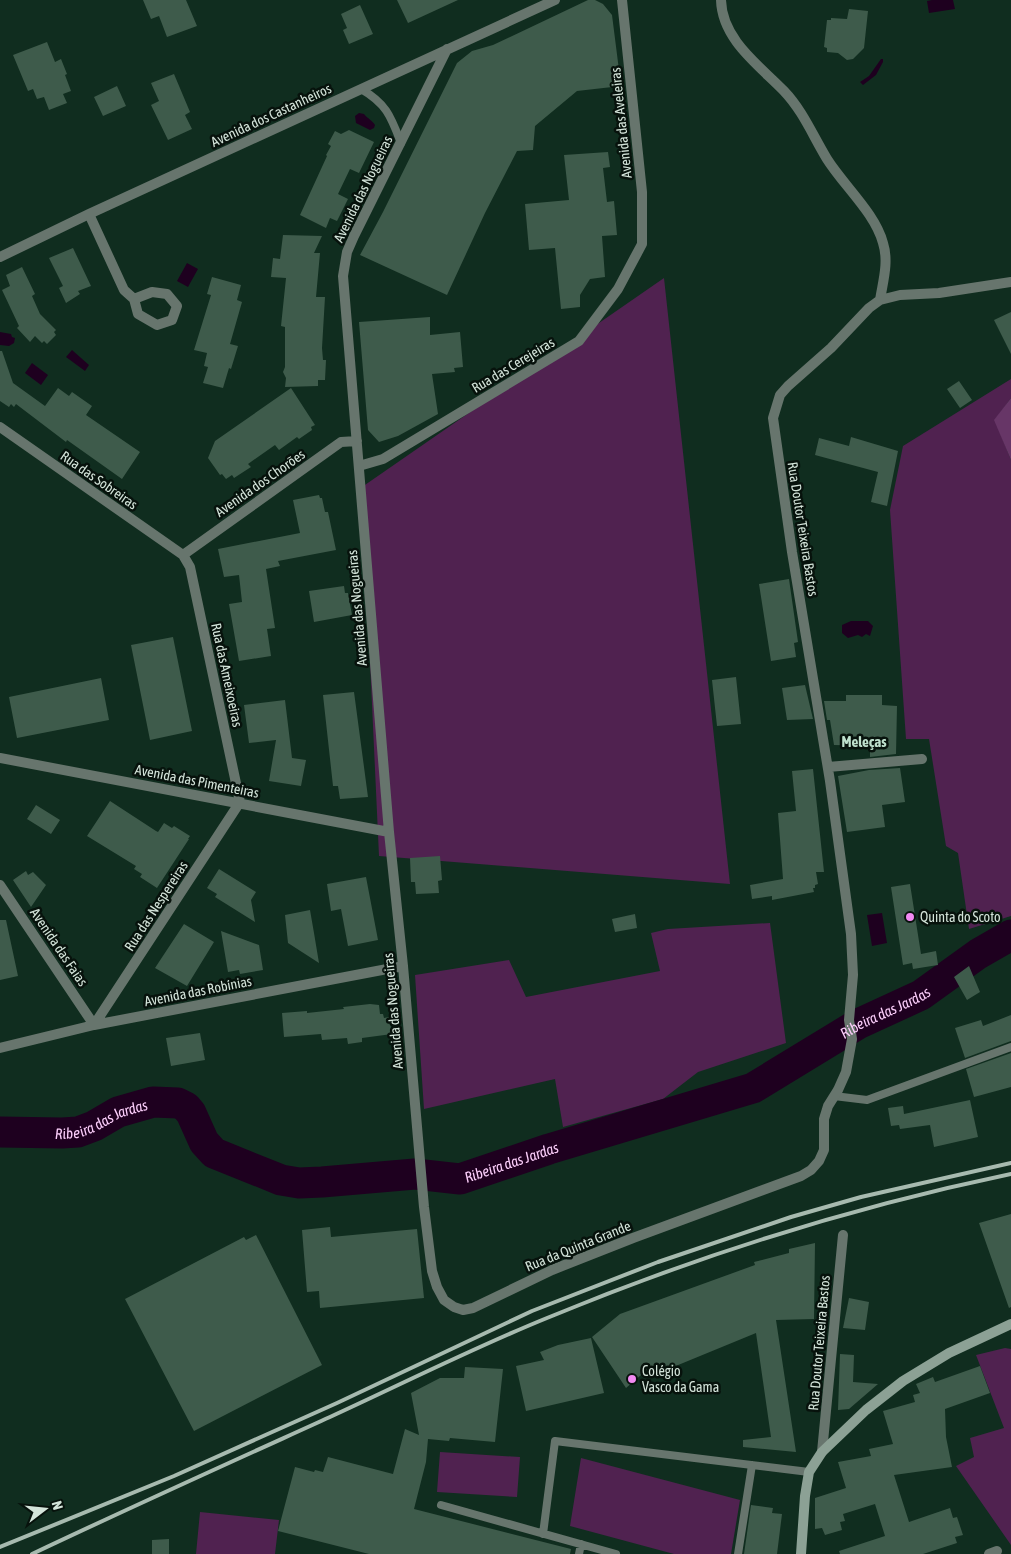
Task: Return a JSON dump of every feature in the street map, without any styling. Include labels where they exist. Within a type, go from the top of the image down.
[{"type":"main road","points":[[801,1554],[805,1496],[809,1472],[822,1452],[866,1410],[903,1382],[949,1354],[1011,1324]]},
{"type":"street","name":"Avenida dos Castanheiros","points":[[0,258],[89,214],[555,0]]},
{"type":"street","name":"Avenida das Aveleiras","points":[[622,0],[642,192],[642,244]]},
{"type":"street","points":[[721,0],[724,15],[733,35],[749,58],[784,92],[801,112],[827,158],[847,188],[865,208],[877,228],[884,243],[886,259],[880,300],[900,295],[939,293],[1011,282]]},
{"type":"street","name":"Avenida das Nogueiras","points":[[424,1187],[389,832],[343,276],[347,252],[354,236],[447,49]]},
{"type":"street","points":[[89,214],[124,290],[134,299]]},
{"type":"street","name":"Rua das Cerejeiras","points":[[359,466],[383,458],[579,341],[618,289],[642,244]]},
{"type":"street","name":"Rua Doutor Teixeira Bastos","points":[[824,1150],[824,1119],[828,1106],[846,1072],[852,1039],[849,1020],[853,975],[851,934],[828,767],[793,561],[773,418],[780,395],[788,386],[831,348],[869,308],[880,300]]},
{"type":"street","name":"Rua das Sobreiras","points":[[0,427],[183,555]]},
{"type":"street","name":"Avenida dos Chorões","points":[[183,555],[340,442],[357,441]]},
{"type":"street","name":"Rua das Ameixoeiras","points":[[183,555],[190,567],[240,802]]},
{"type":"street","name":"Avenida das Pimenteiras","points":[[0,758],[240,802],[389,832]]},
{"type":"street","points":[[828,767],[922,759]]},
{"type":"street","name":"Rua das Nespereiras","points":[[94,1026],[240,802]]},
{"type":"street","name":"Avenida das Faias","points":[[0,884],[94,1026]]},
{"type":"street","name":"Avenida das Robínias","points":[[0,1048],[94,1026],[403,966]]},
{"type":"street","name":"Rua da Quinta Grande","points":[[424,1187],[424,1207],[432,1271],[437,1287],[444,1300],[454,1307],[463,1310],[473,1308],[552,1270],[624,1241],[802,1176],[819,1161],[824,1150]]},
{"type":"street","name":"Rua Doutor Teixeira Bastos","points":[[822,1452],[843,1235]]},
{"type":"lane","points":[[361,89],[374,97],[391,115],[401,143]]},
{"type":"lane","points":[[834,1096],[867,1100],[1011,1047]]},
{"type":"lane","points":[[543,1534],[555,1441],[809,1472]]},
{"type":"lane","points":[[738,1554],[752,1465]]},
{"type":"lane","points":[[441,1505],[616,1554]]},
{"type":"lane","points":[[579,1554],[581,1544]]},
{"type":"shaded area","points":[[953,0],[955,9],[929,13],[927,1]]},
{"type":"shaded area","points":[[881,59],[883,59],[883,62],[876,75],[863,85],[860,82],[869,76]]},
{"type":"shaded area","points":[[359,113],[364,114],[373,122],[374,128],[370,130],[356,123],[355,116]]},
{"type":"shaded area","points":[[187,263],[198,269],[188,287],[177,281]]},
{"type":"shaded area","points":[[664,278],[730,884],[379,856],[362,487]]},
{"type":"shaded area","points":[[0,332],[11,334],[15,338],[14,343],[9,346],[0,345]]},
{"type":"shaded area","points":[[72,350],[89,365],[85,371],[66,357]]},
{"type":"shaded area","points":[[32,363],[48,375],[41,385],[25,373]]},
{"type":"shaded area","points":[[1011,379],[1011,398],[995,420],[1011,460],[1011,916],[969,929],[958,853],[946,846],[929,739],[906,739],[890,510],[903,446]]},
{"type":"shaded area","points":[[1011,398],[1011,460],[994,420]]},
{"type":"shaded area","points":[[851,621],[868,621],[873,626],[870,636],[866,634],[862,637],[858,635],[848,638],[842,633],[842,625]]},
{"type":"shaded area","points":[[882,913],[887,943],[872,946],[867,915]]},
{"type":"shaded area","points":[[770,923],[786,1043],[698,1072],[663,1099],[563,1127],[555,1079],[424,1109],[415,975],[509,960],[526,997],[660,971],[651,933],[668,929]]},
{"type":"shaded area","points":[[1005,1348],[1011,1349],[1011,1545],[956,1466],[974,1457],[970,1438],[1004,1428],[976,1355]]},
{"type":"shaded area","points":[[440,1452],[520,1457],[517,1497],[437,1492]]},
{"type":"shaded area","points":[[581,1458],[740,1500],[731,1554],[674,1554],[570,1526]]},
{"type":"shaded area","points":[[200,1512],[279,1520],[275,1554],[196,1554]]},
{"type":"building","points":[[143,0],[186,0],[197,26],[167,37],[159,16],[151,19]]},
{"type":"building","points":[[397,0],[458,0],[408,23]]},
{"type":"building","points":[[588,0],[595,0],[603,4],[612,15],[621,86],[577,91],[535,126],[533,150],[517,151],[485,213],[447,295],[360,255],[457,63],[472,51],[493,45]]},
{"type":"building","points":[[360,5],[373,34],[349,44],[343,30],[347,28],[341,14]]},
{"type":"building","points":[[849,9],[868,11],[864,48],[853,59],[847,60],[838,53],[827,52],[827,48],[824,47],[827,20],[831,20],[831,18],[847,19]]},
{"type":"building","points":[[47,42],[55,62],[61,59],[71,91],[63,94],[67,103],[49,110],[44,97],[37,99],[33,89],[28,91],[13,55]]},
{"type":"building","points":[[174,74],[190,112],[185,115],[192,129],[168,140],[151,105],[159,101],[151,83]]},
{"type":"building","points":[[117,86],[126,106],[103,116],[94,97]]},
{"type":"building","points":[[349,130],[374,142],[359,173],[350,169],[338,194],[348,199],[337,221],[330,218],[326,228],[300,215],[327,156],[331,146],[328,144],[335,131],[341,134]]},
{"type":"building","points":[[608,152],[610,167],[603,168],[607,202],[614,201],[617,235],[602,236],[605,277],[590,279],[580,295],[580,307],[561,309],[555,248],[529,250],[525,204],[569,200],[564,155]]},
{"type":"building","points":[[283,235],[322,236],[314,253],[320,253],[316,297],[325,297],[322,348],[323,360],[326,360],[325,380],[318,380],[318,386],[285,387],[286,378],[283,372],[285,367],[285,327],[281,326],[286,278],[271,277],[273,258],[280,259]]},
{"type":"building","points":[[73,248],[91,286],[78,291],[80,294],[66,303],[59,288],[63,286],[49,258]]},
{"type":"building","points":[[22,267],[35,294],[32,296],[40,314],[56,330],[54,332],[56,335],[47,344],[44,341],[42,343],[35,336],[30,342],[17,328],[19,326],[2,290],[10,286],[6,275]]},
{"type":"building","points":[[212,277],[241,285],[237,300],[242,302],[230,344],[238,346],[223,388],[203,383],[208,367],[204,366],[207,353],[194,350],[211,295],[207,294]]},
{"type":"building","points":[[1011,312],[1011,354],[994,320]]},
{"type":"building","points":[[430,317],[430,335],[460,332],[463,367],[454,368],[455,372],[432,374],[438,414],[398,436],[379,442],[368,430],[359,322]]},
{"type":"building","points":[[0,351],[2,351],[13,383],[45,406],[58,388],[69,396],[72,392],[92,406],[86,415],[140,452],[122,479],[67,440],[66,442],[16,404],[14,407],[11,404],[9,407],[0,401]]},
{"type":"building","points":[[959,381],[972,400],[960,408],[947,389]]},
{"type":"building","points":[[291,388],[315,425],[311,427],[312,430],[299,439],[297,437],[279,450],[275,445],[248,464],[251,467],[234,478],[232,475],[226,479],[222,474],[220,475],[208,458],[215,441]]},
{"type":"building","points":[[851,437],[898,451],[887,506],[871,502],[878,472],[815,455],[819,438],[849,446]]},
{"type":"building","points":[[319,495],[322,498],[325,512],[328,512],[336,550],[278,561],[280,566],[266,569],[275,628],[267,629],[271,656],[239,661],[229,604],[242,602],[239,575],[224,577],[218,549],[300,533],[293,500]]},
{"type":"building","points":[[789,579],[798,642],[794,643],[796,657],[771,661],[759,584]]},
{"type":"building","points":[[344,586],[345,593],[348,593],[352,615],[314,622],[309,591]]},
{"type":"building","points":[[173,637],[192,731],[150,740],[131,645]]},
{"type":"building","points":[[736,677],[741,724],[717,726],[712,680]]},
{"type":"building","points":[[101,678],[109,720],[17,738],[9,697]]},
{"type":"building","points":[[805,685],[813,719],[787,720],[782,688]]},
{"type":"building","points":[[354,692],[368,797],[340,799],[338,786],[333,786],[323,695]]},
{"type":"building","points":[[846,695],[882,695],[882,705],[897,706],[896,754],[870,757],[870,746],[834,745],[830,720],[827,720],[824,701],[846,701]]},
{"type":"building","points":[[285,700],[292,758],[306,760],[301,786],[269,781],[276,740],[249,743],[244,705]]},
{"type":"building","points":[[900,768],[905,802],[882,805],[885,827],[847,832],[838,776],[869,770]]},
{"type":"building","points":[[813,769],[824,872],[816,872],[818,884],[813,888],[814,892],[772,900],[772,896],[752,899],[750,885],[783,879],[778,813],[796,811],[792,771]]},
{"type":"building","points":[[110,801],[158,832],[164,823],[172,828],[174,826],[190,836],[157,888],[140,877],[142,874],[134,869],[136,866],[87,836]]},
{"type":"building","points":[[36,805],[60,820],[51,834],[27,819]]},
{"type":"building","points":[[440,856],[442,880],[438,881],[439,893],[416,894],[415,882],[411,882],[410,858]]},
{"type":"building","points":[[219,869],[256,892],[251,900],[255,922],[215,897],[217,894],[207,888]]},
{"type":"building","points":[[26,871],[28,875],[33,872],[46,885],[31,907],[13,880]]},
{"type":"building","points":[[366,877],[378,940],[348,946],[341,909],[331,911],[327,884]]},
{"type":"building","name":"Quinta do Scoto","points":[[910,884],[921,954],[936,951],[938,965],[913,969],[912,963],[903,965],[891,887]]},
{"type":"building","points":[[310,910],[319,963],[288,943],[285,915]]},
{"type":"building","points":[[635,914],[637,928],[615,932],[612,919]]},
{"type":"building","points":[[0,920],[6,920],[18,976],[0,980]]},
{"type":"building","points":[[184,924],[214,942],[187,986],[155,968]]},
{"type":"building","points":[[221,931],[259,945],[263,970],[240,974],[239,970],[228,972]]},
{"type":"building","points":[[969,966],[980,992],[967,1000],[954,977]]},
{"type":"building","points":[[370,1004],[379,1005],[380,1014],[383,1014],[384,1018],[389,1017],[392,1034],[362,1038],[362,1042],[348,1044],[347,1038],[322,1040],[321,1034],[284,1037],[282,1013],[307,1011],[307,1013]]},
{"type":"building","points":[[1011,1015],[1011,1041],[965,1058],[955,1028],[981,1020],[983,1026]]},
{"type":"building","points":[[200,1033],[205,1060],[171,1066],[166,1038]]},
{"type":"building","points":[[1011,1053],[1011,1087],[974,1097],[966,1069]]},
{"type":"building","points":[[970,1100],[978,1137],[934,1147],[930,1125],[900,1129],[899,1125],[891,1126],[888,1108],[903,1106],[904,1114]]},
{"type":"building","points":[[1011,1214],[1011,1307],[1009,1308],[979,1223]]},
{"type":"building","points":[[330,1227],[331,1237],[417,1229],[424,1298],[320,1308],[319,1291],[307,1292],[302,1230]]},
{"type":"building","points":[[256,1235],[322,1365],[194,1431],[125,1299],[244,1237],[246,1240]]},
{"type":"building","points":[[815,1243],[814,1319],[776,1320],[796,1452],[743,1447],[743,1440],[771,1437],[756,1333],[666,1370],[663,1363],[648,1369],[626,1388],[592,1337],[620,1314],[755,1265],[754,1262],[789,1253],[789,1249]]},
{"type":"building","points":[[849,1298],[869,1302],[865,1330],[843,1328]]},
{"type":"building","points":[[591,1338],[604,1393],[526,1411],[516,1366],[544,1360],[540,1352],[558,1345]]},
{"type":"building","points":[[840,1354],[854,1355],[853,1382],[878,1384],[849,1409],[838,1410]]},
{"type":"building","points":[[980,1366],[990,1393],[945,1409],[946,1437],[952,1467],[894,1475],[909,1522],[950,1508],[953,1518],[957,1517],[963,1535],[955,1537],[957,1543],[923,1554],[840,1554],[839,1551],[885,1536],[875,1504],[843,1514],[845,1521],[840,1522],[842,1530],[825,1535],[822,1528],[815,1529],[815,1498],[846,1488],[838,1462],[871,1456],[869,1449],[893,1444],[883,1411],[915,1402],[913,1395],[920,1393],[916,1384],[933,1377],[935,1382]]},
{"type":"building","points":[[465,1367],[503,1369],[495,1442],[450,1438],[449,1441],[428,1439],[426,1462],[414,1509],[571,1549],[570,1554],[369,1554],[278,1531],[295,1467],[314,1472],[315,1470],[323,1472],[328,1457],[393,1474],[405,1429],[419,1435],[411,1393],[440,1378],[464,1378]]},
{"type":"building","points":[[751,1505],[773,1508],[772,1513],[782,1514],[777,1554],[744,1554]]},
{"type":"building","points":[[169,1539],[169,1554],[152,1554],[152,1540]]},
{"type":"waterway","name":"Ribeira das Jardas","points":[[0,1132],[78,1132],[94,1126],[118,1112],[153,1102],[178,1103],[186,1107],[191,1113],[204,1142],[214,1153],[281,1180],[299,1183],[322,1182],[415,1174],[460,1179],[549,1149],[753,1088],[858,1024],[921,995],[978,954],[1011,935]]},
{"type":"railway","points":[[0,1547],[174,1476],[337,1403],[532,1311],[658,1262],[791,1217],[861,1197],[1011,1163]]},
{"type":"railway","points":[[32,1554],[492,1341],[603,1295],[776,1235],[893,1202],[1011,1174]]},
{"type":"place","name":"Quinta do Scoto","points":[[910,917]]},
{"type":"place","name":"Colégio Vasco da Gama","points":[[632,1379]]},
{"type":"district","name":"Meleças","points":[[864,741]]}]
